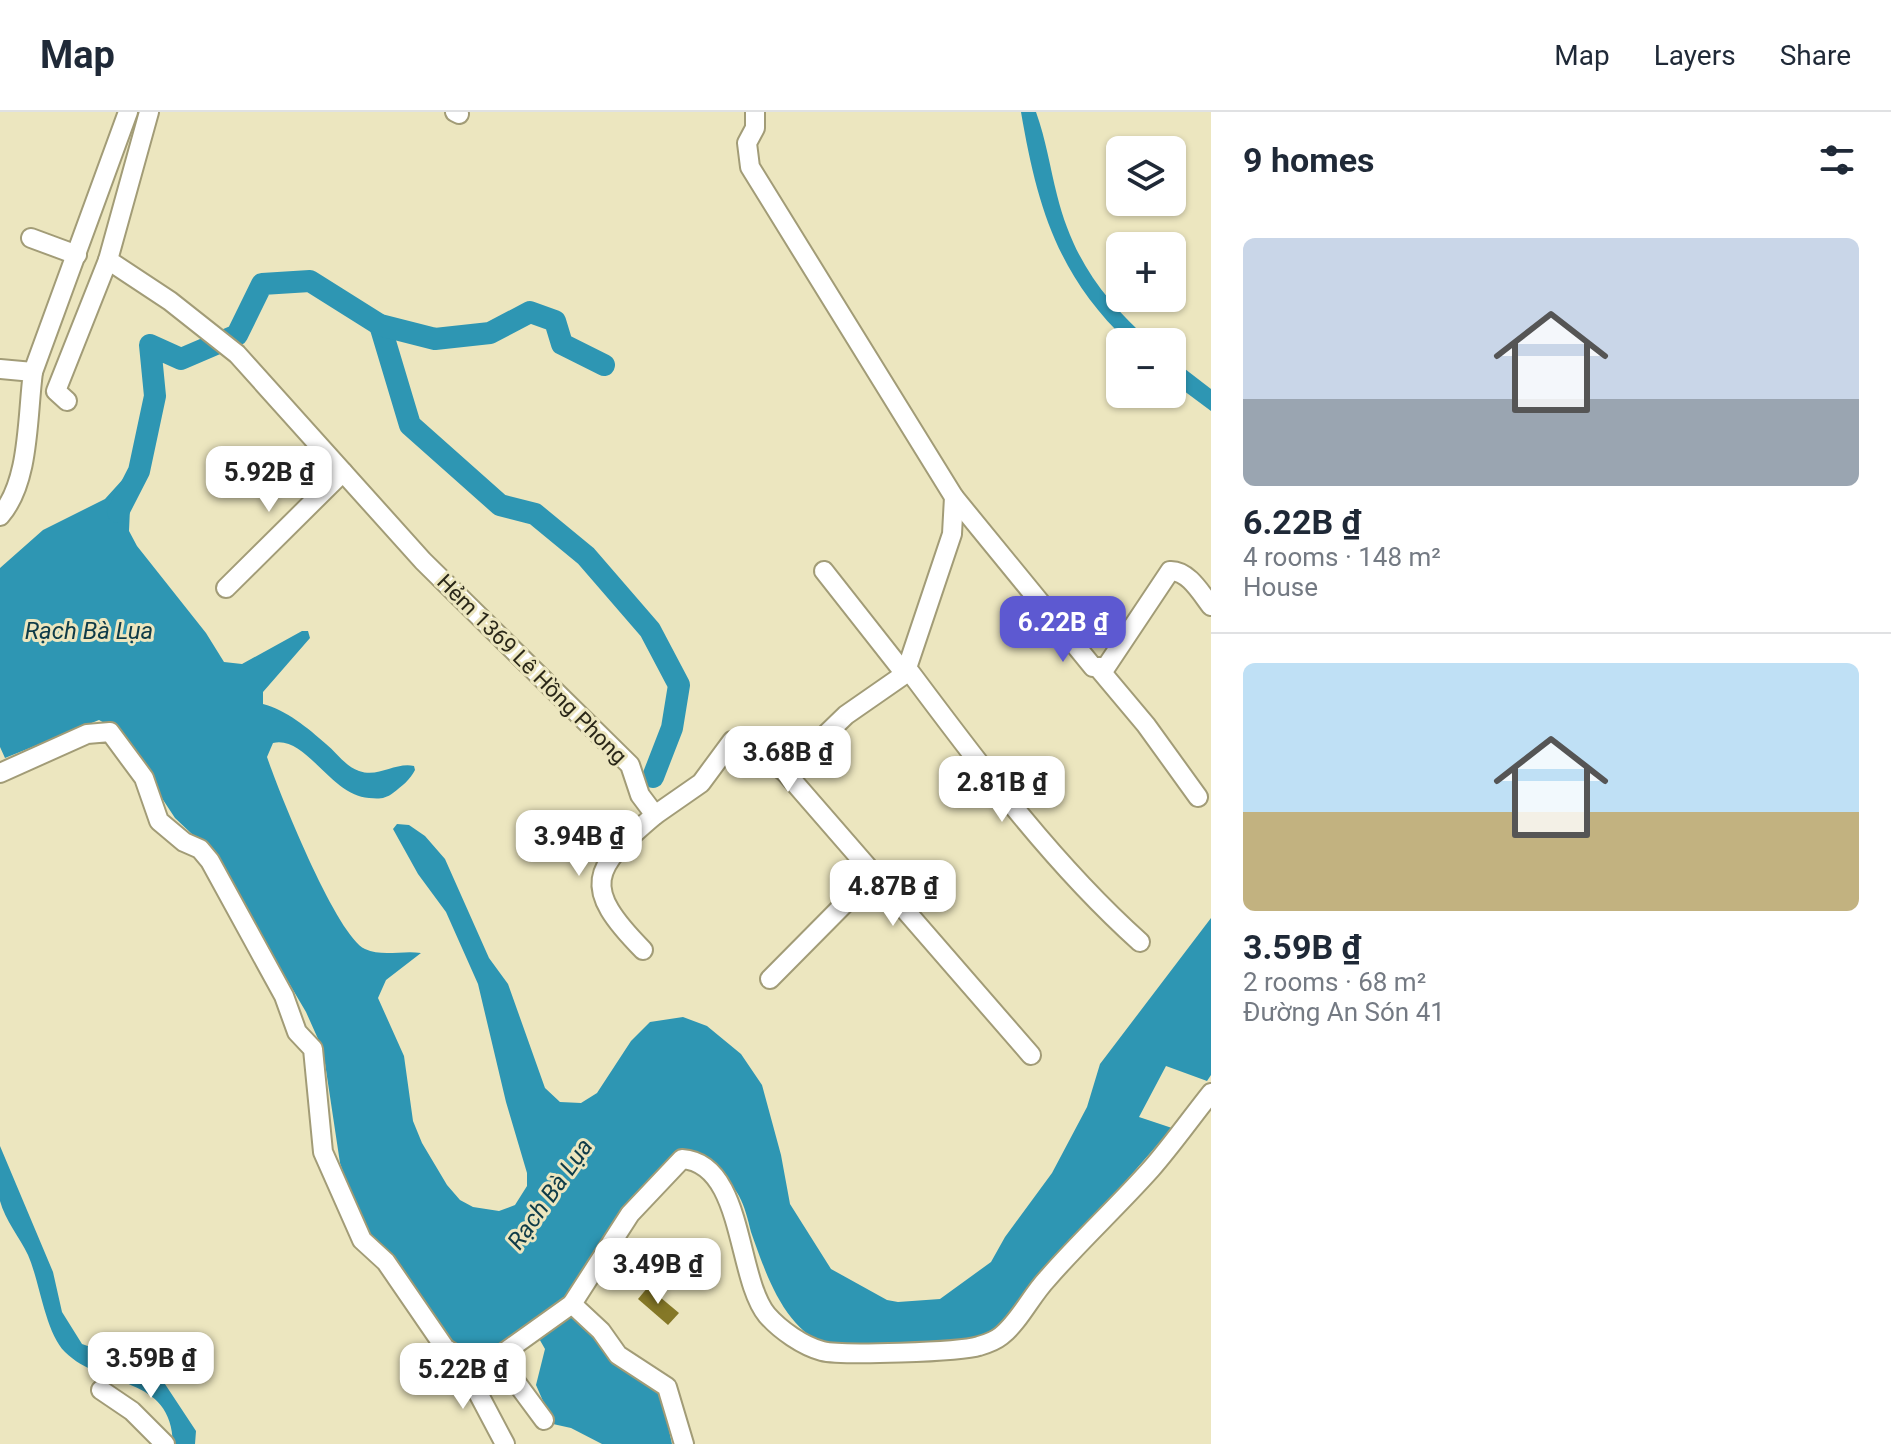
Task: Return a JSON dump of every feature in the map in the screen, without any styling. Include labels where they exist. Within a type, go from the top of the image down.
[{"type":"street","points":[[755,112],[755,128],[747,143],[750,167],[954,497],[1087,660],[1099,669],[1138,715],[1198,797]]},
{"type":"street","points":[[0,516],[14,500],[20,481],[33,372],[127,115],[146,119],[108,260],[56,391],[67,401]]},
{"type":"street","points":[[31,238],[77,255]]},
{"type":"street","name":"Hẻm 1369 Lê Hồng Phong","points":[[108,260],[170,301],[237,354],[423,561],[630,765],[640,795],[655,815]]},
{"type":"street","points":[[0,369],[33,372]]},
{"type":"street","points":[[226,588],[343,472]]},
{"type":"street","points":[[786,773],[846,715],[906,671],[952,534],[954,497]]},
{"type":"street","points":[[1099,669],[1106,667],[1170,571],[1177,570],[1186,576],[1211,606]]},
{"type":"street","points":[[824,571],[992,781],[1106,910],[1140,942]]},
{"type":"street","points":[[0,773],[87,734],[110,732],[144,778],[159,821],[184,842],[200,849],[210,861],[277,982],[297,1032],[313,1049],[323,1152],[362,1240],[386,1262],[445,1348],[459,1357],[479,1359],[499,1354],[570,1305],[630,1214],[682,1159],[707,1167],[735,1215],[747,1269],[766,1314],[796,1340],[823,1352],[978,1347],[1001,1336],[1045,1281],[1151,1169],[1211,1093]]},
{"type":"street","points":[[643,950],[618,925],[603,899],[600,881],[603,869],[655,815],[701,783],[732,741],[747,742],[786,773],[1031,1055]]},
{"type":"street","points":[[770,979],[874,874]]},
{"type":"street","points":[[570,1305],[601,1331],[618,1355],[667,1387],[684,1444]]},
{"type":"street","points":[[499,1354],[544,1420]]},
{"type":"street","points":[[459,1357],[505,1444]]},
{"type":"street","points":[[101,1390],[132,1411],[165,1444]]},
{"type":"water","points":[[1021,112],[1036,112],[1057,195],[1072,239],[1106,295],[1106,312],[1120,312],[1137,328],[1115,328],[1084,291],[1067,264],[1043,208]]},
{"type":"water","points":[[1186,370],[1211,389],[1211,411],[1186,392]]},
{"type":"water","name":"Rạch Bà Lụa","points":[[124,478],[129,479],[131,486],[129,531],[137,546],[206,633],[224,662],[242,664],[302,631],[308,631],[310,638],[263,692],[263,704],[296,720],[354,769],[373,773],[414,766],[415,770],[406,783],[390,795],[373,798],[355,795],[308,756],[285,743],[273,743],[267,757],[324,891],[353,938],[372,951],[421,953],[386,980],[378,998],[404,1056],[413,1121],[422,1143],[447,1185],[460,1200],[473,1207],[499,1211],[515,1205],[527,1186],[527,1173],[506,1102],[478,984],[446,912],[418,874],[393,829],[397,824],[409,825],[425,836],[445,859],[489,958],[508,984],[545,1088],[560,1102],[581,1103],[597,1093],[631,1041],[650,1022],[683,1017],[707,1026],[741,1054],[762,1085],[781,1155],[790,1204],[831,1269],[887,1300],[940,1299],[991,1262],[1005,1237],[1052,1173],[1087,1107],[1100,1064],[1211,918],[1211,1075],[1207,1081],[1166,1066],[1139,1117],[1172,1128],[995,1331],[973,1340],[834,1348],[817,1341],[790,1317],[771,1285],[735,1190],[692,1156],[560,1302],[619,1363],[653,1386],[662,1397],[672,1444],[602,1444],[571,1428],[553,1424],[536,1385],[545,1349],[533,1328],[500,1351],[459,1355],[365,1237],[340,1163],[323,1050],[306,1012],[213,854],[175,818],[117,730],[99,720],[5,758],[0,747],[0,568],[43,530],[105,499]]},
{"type":"water","points":[[0,1146],[53,1272],[62,1312],[82,1344],[136,1363],[161,1378],[196,1431],[195,1444],[173,1444],[170,1421],[161,1405],[148,1394],[80,1364],[58,1343],[28,1255],[0,1201]]},
{"type":"building","points":[[648,1287],[679,1313],[668,1325],[638,1299]]},
{"type":"waterway","points":[[118,512],[139,471],[155,396],[150,345],[181,359],[237,335],[262,284],[310,281],[380,325],[435,339],[490,333],[530,312],[555,321],[562,344],[604,365]]},
{"type":"waterway","points":[[380,325],[410,425],[500,505],[535,514],[586,556],[650,630],[679,685],[672,728],[653,777]]}]
